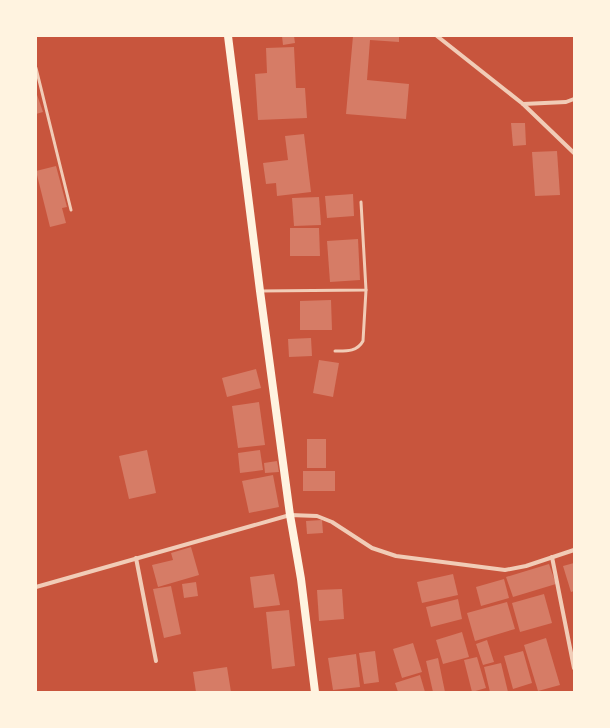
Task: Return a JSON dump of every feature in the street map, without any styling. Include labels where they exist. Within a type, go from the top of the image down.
[{"type":"main road","points":[[228,36],[260,291],[290,515],[301,579],[315,692]]},
{"type":"street","points":[[437,36],[524,104],[574,154]]},
{"type":"street","points":[[524,104],[566,102],[574,99]]},
{"type":"street","points":[[36,587],[290,515],[317,516],[332,522],[372,548],[396,556],[505,570],[526,566],[574,550]]},
{"type":"street","points":[[552,557],[574,668]]},
{"type":"street","points":[[136,558],[156,661]]},
{"type":"lane","points":[[36,68],[71,210]]},
{"type":"lane","points":[[335,351],[355,349],[360,346],[363,341],[366,290],[361,202]]},
{"type":"lane","points":[[260,291],[366,290]]},
{"type":"building","points":[[282,36],[294,36],[295,43],[283,45]]},
{"type":"building","points":[[353,36],[399,36],[399,42],[370,40],[367,80],[409,84],[406,119],[346,114]]},
{"type":"building","points":[[294,47],[296,88],[305,88],[307,118],[258,120],[255,74],[267,73],[266,48]]},
{"type":"building","points":[[36,92],[43,112],[36,114]]},
{"type":"building","points":[[511,123],[525,123],[526,145],[513,146]]},
{"type":"building","points":[[304,134],[311,192],[277,196],[276,183],[266,184],[263,163],[288,160],[285,136]]},
{"type":"building","points":[[557,151],[560,195],[535,196],[532,152]]},
{"type":"building","points":[[56,166],[67,207],[62,208],[66,223],[50,227],[36,171]]},
{"type":"building","points":[[353,194],[354,216],[327,218],[325,196]]},
{"type":"building","points":[[319,197],[321,225],[294,226],[292,198]]},
{"type":"building","points":[[290,228],[319,228],[320,256],[290,256]]},
{"type":"building","points":[[358,239],[360,280],[330,282],[327,241]]},
{"type":"building","points":[[331,300],[332,330],[300,330],[300,301]]},
{"type":"building","points":[[311,338],[312,356],[289,357],[288,339]]},
{"type":"building","points":[[319,360],[339,363],[333,397],[313,393]]},
{"type":"building","points":[[256,369],[261,388],[227,397],[222,378]]},
{"type":"building","points":[[259,402],[265,445],[238,448],[232,406]]},
{"type":"building","points":[[307,439],[326,439],[326,468],[307,468]]},
{"type":"building","points":[[147,450],[156,493],[129,499],[119,456]]},
{"type":"building","points":[[260,450],[263,470],[240,473],[238,453]]},
{"type":"building","points":[[277,461],[279,472],[265,473],[264,463]]},
{"type":"building","points":[[303,471],[335,471],[335,491],[303,491]]},
{"type":"building","points":[[273,475],[279,507],[249,513],[242,481]]},
{"type":"building","points":[[322,520],[323,533],[307,534],[306,521]]},
{"type":"building","points":[[191,547],[199,575],[158,587],[152,565],[173,560],[171,553]]},
{"type":"building","points":[[574,563],[574,591],[571,592],[563,566]]},
{"type":"building","points":[[549,564],[556,584],[513,597],[506,577]]},
{"type":"building","points":[[274,574],[280,605],[254,608],[250,577]]},
{"type":"building","points":[[453,574],[458,595],[422,603],[417,582]]},
{"type":"building","points":[[504,579],[509,598],[481,606],[476,587]]},
{"type":"building","points":[[196,582],[198,596],[184,598],[182,584]]},
{"type":"building","points":[[171,586],[181,634],[164,638],[153,589]]},
{"type":"building","points":[[342,589],[344,619],[319,621],[317,590]]},
{"type":"building","points":[[544,594],[552,623],[520,632],[512,603]]},
{"type":"building","points":[[458,599],[462,619],[431,627],[426,607]]},
{"type":"building","points":[[507,602],[515,629],[475,641],[467,613]]},
{"type":"building","points":[[289,610],[295,666],[272,669],[266,612]]},
{"type":"building","points":[[462,632],[469,657],[443,664],[436,640]]},
{"type":"building","points":[[546,638],[560,685],[538,691],[524,645]]},
{"type":"building","points":[[487,640],[494,662],[483,665],[476,644]]},
{"type":"building","points":[[413,643],[422,672],[402,678],[393,649]]},
{"type":"building","points":[[375,651],[379,682],[364,684],[359,653]]},
{"type":"building","points":[[523,651],[532,683],[513,689],[504,656]]},
{"type":"building","points":[[356,654],[360,687],[333,690],[328,658]]},
{"type":"building","points":[[477,657],[486,688],[472,692],[464,660]]},
{"type":"building","points":[[438,658],[445,692],[433,692],[426,661]]},
{"type":"building","points":[[501,663],[508,692],[490,692],[484,667]]},
{"type":"building","points":[[227,667],[231,692],[196,692],[193,672]]},
{"type":"building","points":[[420,675],[425,692],[398,692],[395,683]]}]
